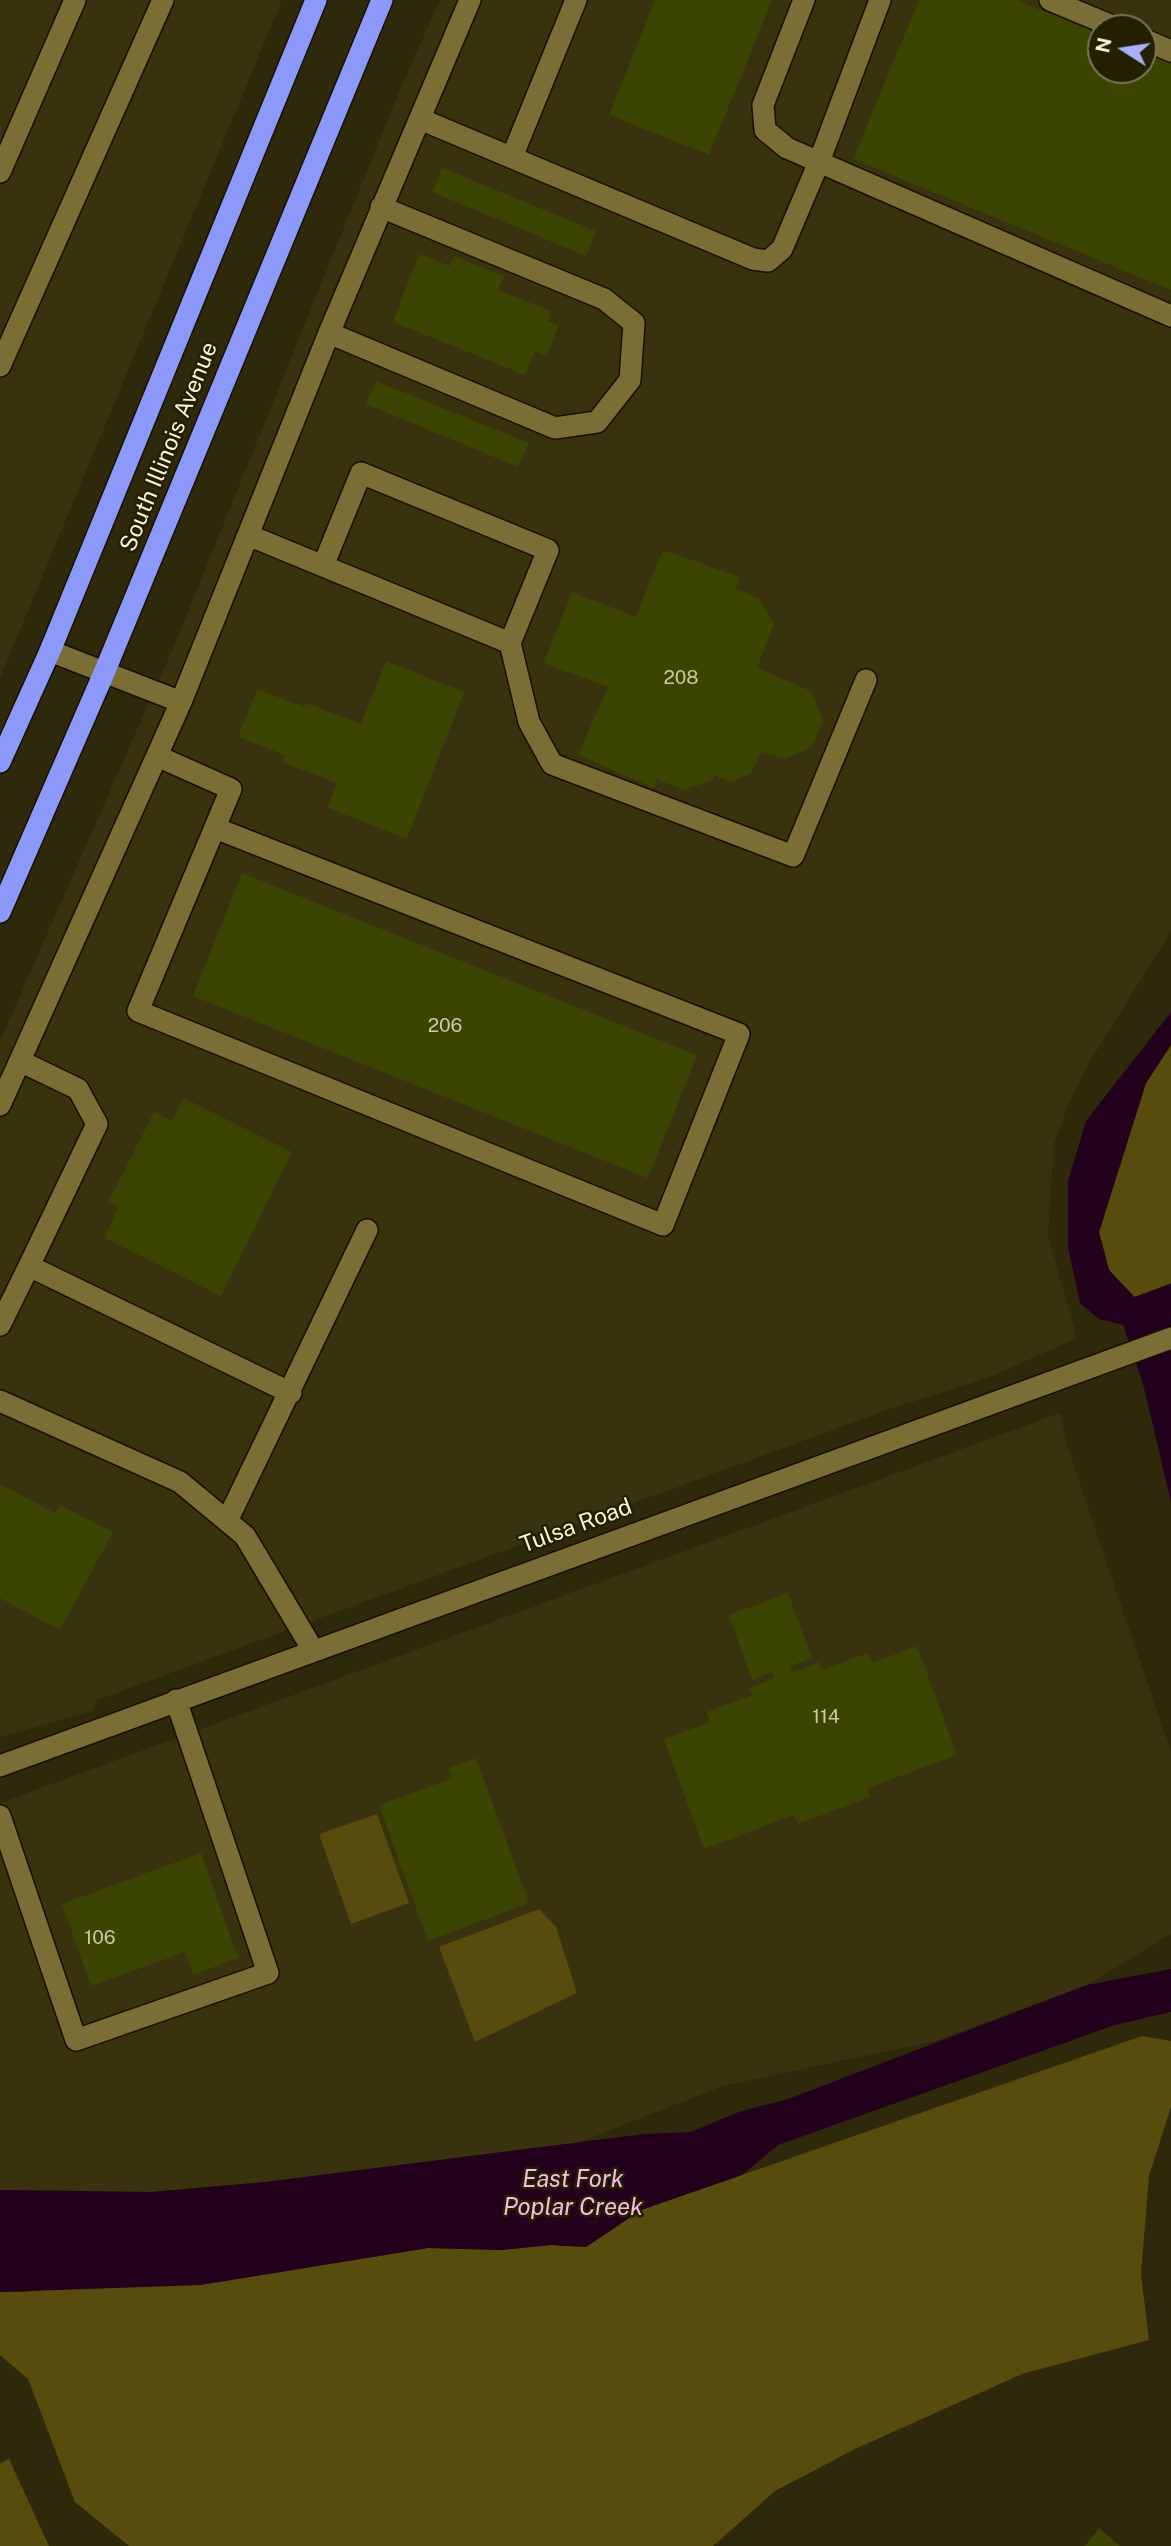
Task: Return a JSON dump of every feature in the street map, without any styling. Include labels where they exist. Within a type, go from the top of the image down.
[{"type":"highway","name":"South Illinois Avenue","points":[[0,762],[50,651],[316,0]]},
{"type":"highway","name":"South Illinois Avenue","points":[[0,912],[104,673],[382,0]]},
{"type":"street","points":[[0,172],[75,0]]},
{"type":"street","points":[[0,366],[163,0]]},
{"type":"street","points":[[0,1105],[22,1062],[181,702],[329,333],[470,0]]},
{"type":"street","points":[[512,157],[576,0]]},
{"type":"street","points":[[804,0],[763,105],[765,130],[787,148],[1171,316]]},
{"type":"street","points":[[420,119],[753,259],[768,261],[782,248],[819,162],[880,0]]},
{"type":"street","points":[[1050,0],[1087,15]]},
{"type":"street","points":[[329,333],[555,428],[597,422],[630,380],[634,323],[604,299],[381,208]]},
{"type":"street","points":[[323,566],[361,473],[548,550],[510,643],[529,722],[552,764],[793,856],[866,680]]},
{"type":"street","points":[[248,535],[510,643]]},
{"type":"street","points":[[50,651],[181,702]]},
{"type":"street","points":[[157,757],[231,789],[138,1011],[663,1225],[739,1034],[215,828]]},
{"type":"street","points":[[0,1325],[97,1124],[78,1089],[22,1062]]},
{"type":"street","points":[[227,1521],[291,1393],[367,1230]]},
{"type":"street","points":[[29,1266],[291,1393]]},
{"type":"street","name":"Tulsa Road","points":[[0,1766],[1171,1338]]},
{"type":"street","points":[[0,1401],[180,1482],[245,1536],[313,1650]]},
{"type":"street","points":[[0,1816],[76,2040],[268,1973],[176,1700]]},
{"type":"shaded area","points":[[0,0],[282,0],[0,678]]},
{"type":"shaded area","points":[[440,0],[1171,0],[1171,931],[1089,1063],[1067,1107],[1054,1144],[1048,1236],[1077,1338],[990,1377],[887,1410],[97,1700],[92,1711],[0,1737],[0,1041],[177,639],[399,92]]},
{"type":"shaded area","points":[[1171,1045],[1171,1283],[1135,1297],[1109,1270],[1099,1232],[1146,1083]]},
{"type":"shaded area","points":[[1060,1413],[1067,1445],[1171,1753],[1171,1934],[1087,1985],[935,2041],[723,2086],[577,2143],[265,2182],[151,2192],[0,2190],[0,1803]]},
{"type":"shaded area","points":[[377,1814],[409,1903],[351,1924],[319,1834]]},
{"type":"shaded area","points":[[539,1909],[556,1927],[577,1993],[475,2042],[439,1947]]},
{"type":"shaded area","points":[[1142,2036],[1171,2041],[1171,2107],[1149,2176],[1141,2274],[1149,2340],[1022,2374],[855,2449],[775,2491],[713,2546],[129,2546],[75,2502],[28,2379],[0,2355],[0,2292],[336,2263],[428,2248],[501,2250],[551,2245],[586,2247],[641,2210]]},
{"type":"shaded area","points":[[9,2459],[49,2546],[0,2546],[0,2463]]},
{"type":"water","points":[[1171,1012],[1171,1045],[1146,1083],[1099,1232],[1109,1270],[1134,1297],[1171,1284],[1171,1502],[1143,1384],[1123,1325],[1099,1319],[1080,1303],[1068,1247],[1068,1181],[1086,1121]]},
{"type":"water","name":"East Fork Poplar Creek","points":[[1171,1969],[1171,2012],[1115,2025],[778,2145],[742,2175],[641,2210],[586,2247],[551,2245],[501,2250],[428,2248],[201,2285],[0,2292],[0,2190],[151,2192],[265,2182],[644,2134],[691,2132],[739,2112],[788,2099],[1087,1985]]},
{"type":"building","points":[[655,0],[772,0],[709,155],[609,115]]},
{"type":"building","points":[[919,0],[1016,0],[1087,29],[1087,84],[1157,84],[1157,58],[1171,64],[1171,290],[853,159]]},
{"type":"building","points":[[442,168],[596,231],[586,256],[432,192]]},
{"type":"building","points":[[419,254],[450,266],[454,256],[504,276],[498,290],[551,311],[548,321],[559,325],[547,356],[535,351],[525,375],[393,322]]},
{"type":"building","points":[[376,381],[529,443],[518,467],[366,404]]},
{"type":"building","points":[[663,550],[740,577],[736,589],[759,598],[774,624],[757,668],[811,691],[823,720],[812,747],[785,759],[761,752],[751,774],[731,782],[713,775],[713,780],[684,790],[656,779],[654,788],[578,755],[608,687],[544,663],[572,592],[636,617]]},
{"type":"building","points":[[386,661],[464,692],[407,839],[328,808],[337,783],[282,762],[285,755],[238,737],[257,689],[304,707],[306,703],[361,724]]},
{"type":"building","points":[[242,873],[697,1055],[648,1178],[193,996]]},
{"type":"building","points":[[184,1098],[292,1152],[221,1296],[104,1238],[119,1207],[109,1201],[154,1112],[172,1121]]},
{"type":"building","points":[[0,1484],[55,1513],[60,1505],[113,1532],[60,1630],[0,1598]]},
{"type":"building","points":[[788,1593],[812,1658],[790,1666],[793,1672],[819,1662],[822,1670],[868,1653],[872,1663],[917,1646],[957,1755],[868,1788],[870,1797],[798,1824],[794,1815],[704,1849],[664,1739],[710,1722],[707,1712],[752,1695],[749,1688],[774,1678],[772,1672],[752,1680],[729,1615]]},
{"type":"building","points":[[476,1758],[529,1903],[428,1941],[379,1805],[453,1778],[449,1768]]},
{"type":"building","points":[[201,1853],[238,1958],[193,1975],[185,1952],[91,1986],[62,1904]]},
{"type":"building","points":[[1099,2528],[1120,2546],[1085,2546]]}]
